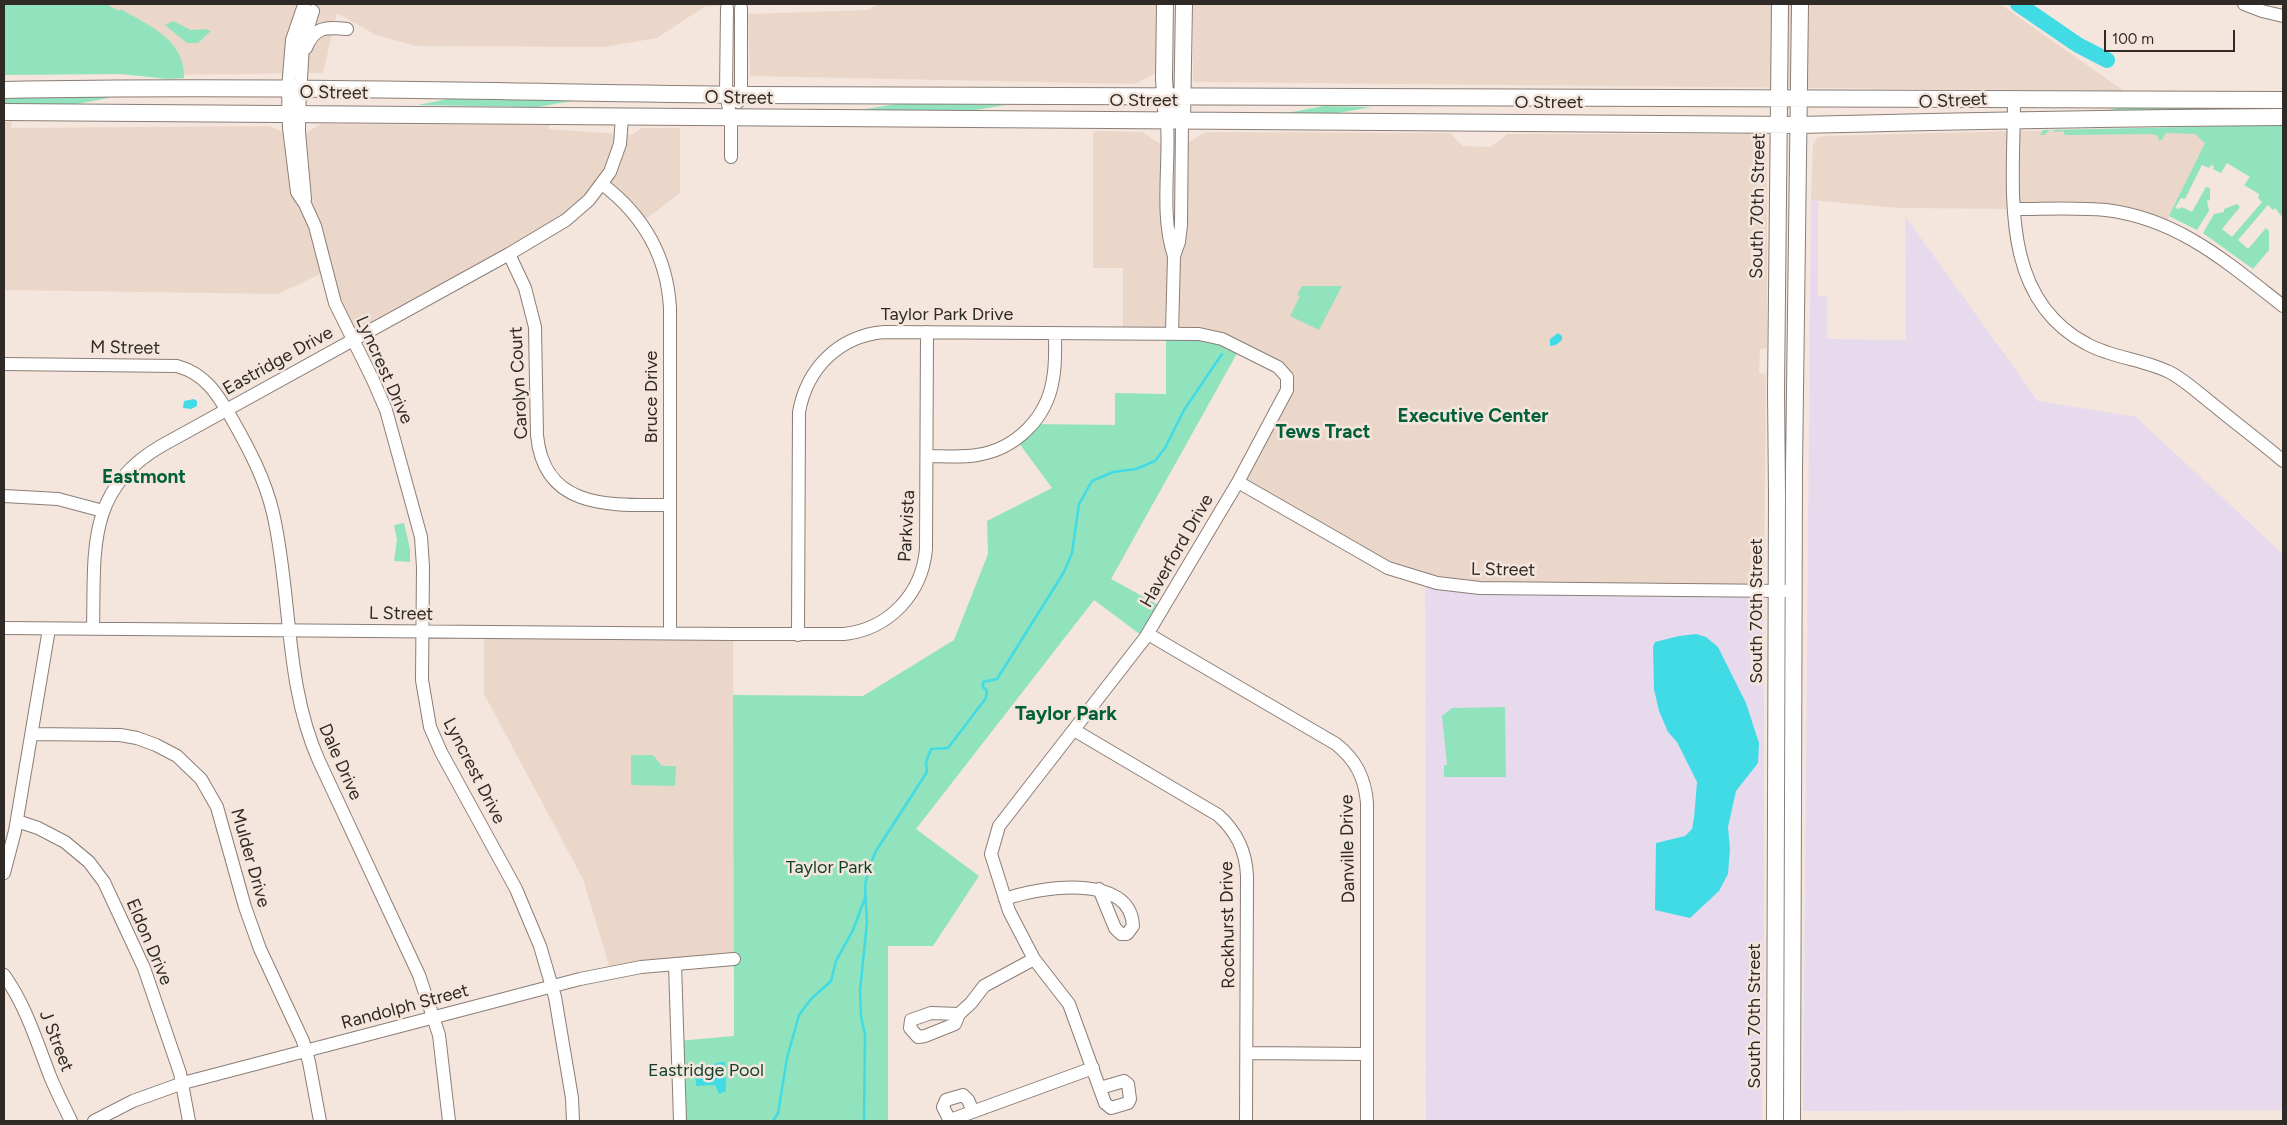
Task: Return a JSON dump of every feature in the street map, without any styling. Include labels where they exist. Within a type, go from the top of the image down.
[{"type":"main road","points":[[1165,4],[1166,97],[1175,121]]},
{"type":"main road","points":[[1175,121],[1183,97],[1184,4]]},
{"type":"main road","name":"South 70th Street","points":[[1780,4],[1776,391],[1785,591],[1792,1121]]},
{"type":"main road","name":"South 70th Street","points":[[1775,1121],[1785,591],[1799,125],[1800,4]]},
{"type":"main road","name":"O Street","points":[[4,90],[294,89],[1166,97],[2014,101],[2283,100]]},
{"type":"main road","name":"O Street","points":[[4,112],[1799,125],[1900,124],[2014,119],[2283,117]]},
{"type":"street","points":[[2244,4],[2262,12],[2283,16]]},
{"type":"street","name":"Lyncrest Drive","points":[[294,89],[304,53],[304,35],[308,8],[298,16],[292,40],[295,183],[297,192],[306,204],[320,240],[332,295],[377,387],[392,426],[421,536],[423,567],[422,689],[430,726],[441,752],[516,890],[533,929],[552,986],[572,1098],[573,1121]]},
{"type":"street","points":[[727,8],[734,94]]},
{"type":"street","points":[[731,157],[731,118],[741,8]]},
{"type":"street","points":[[304,53],[309,40],[316,32],[331,28],[347,29]]},
{"type":"street","points":[[2014,101],[2015,234],[2024,271],[2036,296],[2054,320],[2068,332],[2104,352],[2148,363],[2173,374],[2283,461]]},
{"type":"street","name":"Eastridge Drive","points":[[93,629],[95,544],[103,511],[117,485],[139,461],[161,446],[508,254],[575,213],[602,184],[617,156],[622,117]]},
{"type":"street","points":[[1172,334],[1174,256],[1169,241],[1168,219],[1175,121]]},
{"type":"street","name":"Bruce Drive","points":[[602,184],[625,203],[642,222],[658,251],[667,279],[670,308],[670,633]]},
{"type":"street","points":[[2014,209],[2105,210],[2131,215],[2165,226],[2208,248],[2283,306]]},
{"type":"street","name":"Carolyn Court","points":[[508,254],[525,288],[535,327],[538,442],[547,468],[568,491],[589,501],[611,505],[670,505]]},
{"type":"street","name":"Taylor Park Drive","points":[[798,634],[799,419],[806,386],[825,359],[852,340],[878,332],[1199,334],[1217,338],[1278,367],[1287,377]]},
{"type":"street","name":"Parkvista","points":[[798,634],[844,634],[868,629],[888,618],[909,597],[919,578],[925,558],[927,332]]},
{"type":"street","points":[[927,456],[970,456],[986,453],[1003,447],[1028,429],[1043,410],[1051,391],[1055,333]]},
{"type":"street","name":"M Street","points":[[4,364],[177,366],[194,372],[210,384],[226,410]]},
{"type":"street","name":"Haverford Drive","points":[[1005,899],[991,854],[999,826],[1148,634],[1238,482],[1287,390],[1287,377]]},
{"type":"street","name":"Dale Drive","points":[[226,410],[259,470],[271,506],[278,538],[300,705],[310,739],[407,946],[439,1034],[449,1121]]},
{"type":"street","name":"L Street","points":[[1238,482],[1378,563],[1401,573],[1437,583],[1487,589],[1785,591]]},
{"type":"street","points":[[4,496],[53,498],[103,511]]},
{"type":"street","name":"L Street","points":[[4,628],[798,634]]},
{"type":"street","points":[[4,873],[17,821],[49,629]]},
{"type":"street","name":"Danville Drive","points":[[1148,634],[1336,744],[1347,753],[1360,771],[1367,803],[1366,1121]]},
{"type":"street","name":"Rockhurst Drive","points":[[1074,730],[1218,815],[1227,823],[1240,841],[1246,858],[1247,876],[1246,1121]]},
{"type":"street","name":"Mulder Drive","points":[[32,734],[120,735],[137,738],[177,756],[201,779],[217,807],[254,935],[306,1051],[320,1121]]},
{"type":"street","name":"Eldon Drive","points":[[17,821],[38,828],[65,842],[89,862],[100,875],[144,968],[183,1083],[189,1121]]},
{"type":"street","points":[[1099,890],[1038,891],[1005,899],[1014,923],[1034,959],[1069,1004],[1100,1088]]},
{"type":"street","name":"Randolph Street","points":[[94,1121],[133,1101],[183,1083],[552,986],[619,970],[734,959]]},
{"type":"street","points":[[959,1014],[984,986],[1034,959]]},
{"type":"street","points":[[675,964],[680,1121]]},
{"type":"street","name":"J Street","points":[[4,975],[26,1012],[51,1078],[71,1121]]},
{"type":"street","points":[[1247,1053],[1367,1054]]},
{"type":"street","points":[[974,1111],[1093,1068]]},
{"type":"shaded area","points":[[4,4],[738,4],[704,7],[657,38],[604,47],[416,46],[376,35],[337,13],[323,73],[162,75],[4,73]]},
{"type":"shaded area","points":[[879,4],[1156,4],[1156,73],[1135,84],[750,76],[748,14],[868,10]]},
{"type":"shaded area","points":[[1193,4],[2000,4],[2124,91],[1193,82]]},
{"type":"shaded area","points":[[4,122],[12,122],[11,128],[269,126],[289,135],[299,137],[321,124],[549,125],[549,129],[632,135],[642,128],[680,128],[680,193],[642,222],[608,189],[353,339],[325,272],[278,294],[4,290]]},
{"type":"shaded area","points":[[2195,130],[2207,140],[2165,226],[2131,215],[2014,209],[1898,208],[1811,200],[1813,145],[1817,138],[1825,136],[2014,131]]},
{"type":"shaded area","points":[[1093,131],[1142,132],[1168,149],[1173,255],[1181,147],[1205,132],[1450,133],[1463,146],[1491,147],[1507,134],[1750,134],[1767,152],[1767,348],[1760,349],[1759,373],[1766,374],[1764,591],[1578,589],[1421,579],[1238,482],[1288,381],[1240,348],[1123,334],[1123,268],[1093,268]]},
{"type":"shaded area","points":[[1811,200],[1818,200],[1818,296],[1827,296],[1827,339],[1906,340],[1905,216],[2038,401],[2136,417],[2283,554],[2283,1110],[1803,1111]]},
{"type":"shaded area","points":[[1425,580],[1764,591],[1762,1121],[1426,1121]]},
{"type":"shaded area","points":[[484,632],[733,634],[734,959],[611,972],[583,879],[484,694]]},
{"type":"green space","points":[[4,4],[106,4],[119,11],[121,9],[154,28],[172,44],[179,53],[183,65],[184,78],[168,79],[121,74],[4,75]]},
{"type":"green space","points":[[173,21],[191,30],[205,29],[211,31],[198,43],[187,43],[165,25]]},
{"type":"green space","points":[[4,97],[108,98],[67,106],[4,104]]},
{"type":"green space","points":[[448,99],[578,100],[537,107],[418,105]]},
{"type":"green space","points":[[909,102],[1006,105],[969,111],[860,110]]},
{"type":"green space","points":[[2283,104],[2283,110],[2104,111],[2123,107]]},
{"type":"green space","points":[[1324,106],[1372,107],[1338,113],[1287,113]]},
{"type":"green space","points":[[2283,125],[2283,218],[2275,208],[2273,210],[2268,205],[2238,240],[2248,249],[2266,228],[2269,231],[2269,250],[2253,269],[2203,233],[2214,214],[2224,212],[2224,209],[2237,204],[2240,207],[2222,229],[2232,237],[2262,202],[2258,198],[2259,194],[2244,185],[2250,177],[2227,163],[2221,173],[2213,169],[2214,166],[2211,165],[2209,168],[2202,165],[2185,199],[2181,198],[2175,208],[2179,209],[2182,207],[2192,212],[2206,187],[2210,188],[2210,200],[2207,201],[2209,211],[2197,230],[2169,216],[2205,143],[2195,134],[2166,133],[2162,140],[2159,140],[2157,135],[2148,134],[2065,135],[2063,131],[2050,130],[2044,135],[2040,135],[2043,130]]},
{"type":"green space","points":[[1302,286],[1342,286],[1319,330],[1290,316],[1300,296],[1297,295]]},
{"type":"green space","name":"Taylor Park","points":[[1166,333],[1240,348],[1111,579],[1164,608],[1145,638],[1094,600],[916,829],[979,876],[933,946],[888,946],[888,1121],[680,1121],[678,1041],[734,1036],[733,695],[863,696],[954,640],[988,554],[987,521],[1052,488],[1016,439],[1033,424],[1115,425],[1115,393],[1166,394]]},
{"type":"green space","points":[[404,523],[410,549],[410,562],[394,561],[397,540],[394,525]]},
{"type":"green space","points":[[1505,707],[1506,777],[1444,777],[1444,765],[1447,765],[1442,716],[1452,708]]},
{"type":"green space","points":[[631,755],[653,755],[662,766],[676,766],[675,786],[631,785]]},
{"type":"water","points":[[1558,333],[1562,336],[1562,340],[1556,345],[1550,346],[1550,339]]},
{"type":"water","points":[[194,399],[197,401],[197,406],[191,409],[183,408],[184,401]]},
{"type":"water","points":[[1696,634],[1706,637],[1718,647],[1746,703],[1759,743],[1758,763],[1736,791],[1728,827],[1730,849],[1728,874],[1719,891],[1690,918],[1655,910],[1656,843],[1685,836],[1692,829],[1697,782],[1677,742],[1668,732],[1659,711],[1654,689],[1653,647],[1655,642]]},
{"type":"water","points":[[725,1062],[726,1091],[719,1094],[715,1085],[696,1086],[695,1067],[706,1067]]},
{"type":"waterway","points":[[2018,4],[2078,45],[2107,60]]},
{"type":"waterway","points":[[864,1121],[865,1035],[861,1016],[860,991],[867,922],[865,886],[868,870],[876,851],[927,772],[926,762],[931,749],[948,748],[986,698],[987,691],[983,687],[983,682],[997,679],[1064,572],[1072,553],[1079,504],[1092,481],[1113,472],[1136,469],[1155,461],[1165,448],[1184,410],[1222,354]]},
{"type":"waterway","points":[[773,1121],[778,1113],[787,1058],[799,1015],[811,999],[831,981],[836,961],[853,930],[865,898]]},
{"type":"district","name":"Executive Center","points":[[1473,416]]},
{"type":"district","name":"Tews Tract","points":[[1323,432]]},
{"type":"district","name":"Eastmont","points":[[144,477]]},
{"type":"district","name":"Taylor Park","points":[[1066,714]]},
{"type":"park label","name":"Eastridge Pool","points":[[706,1071]]}]
